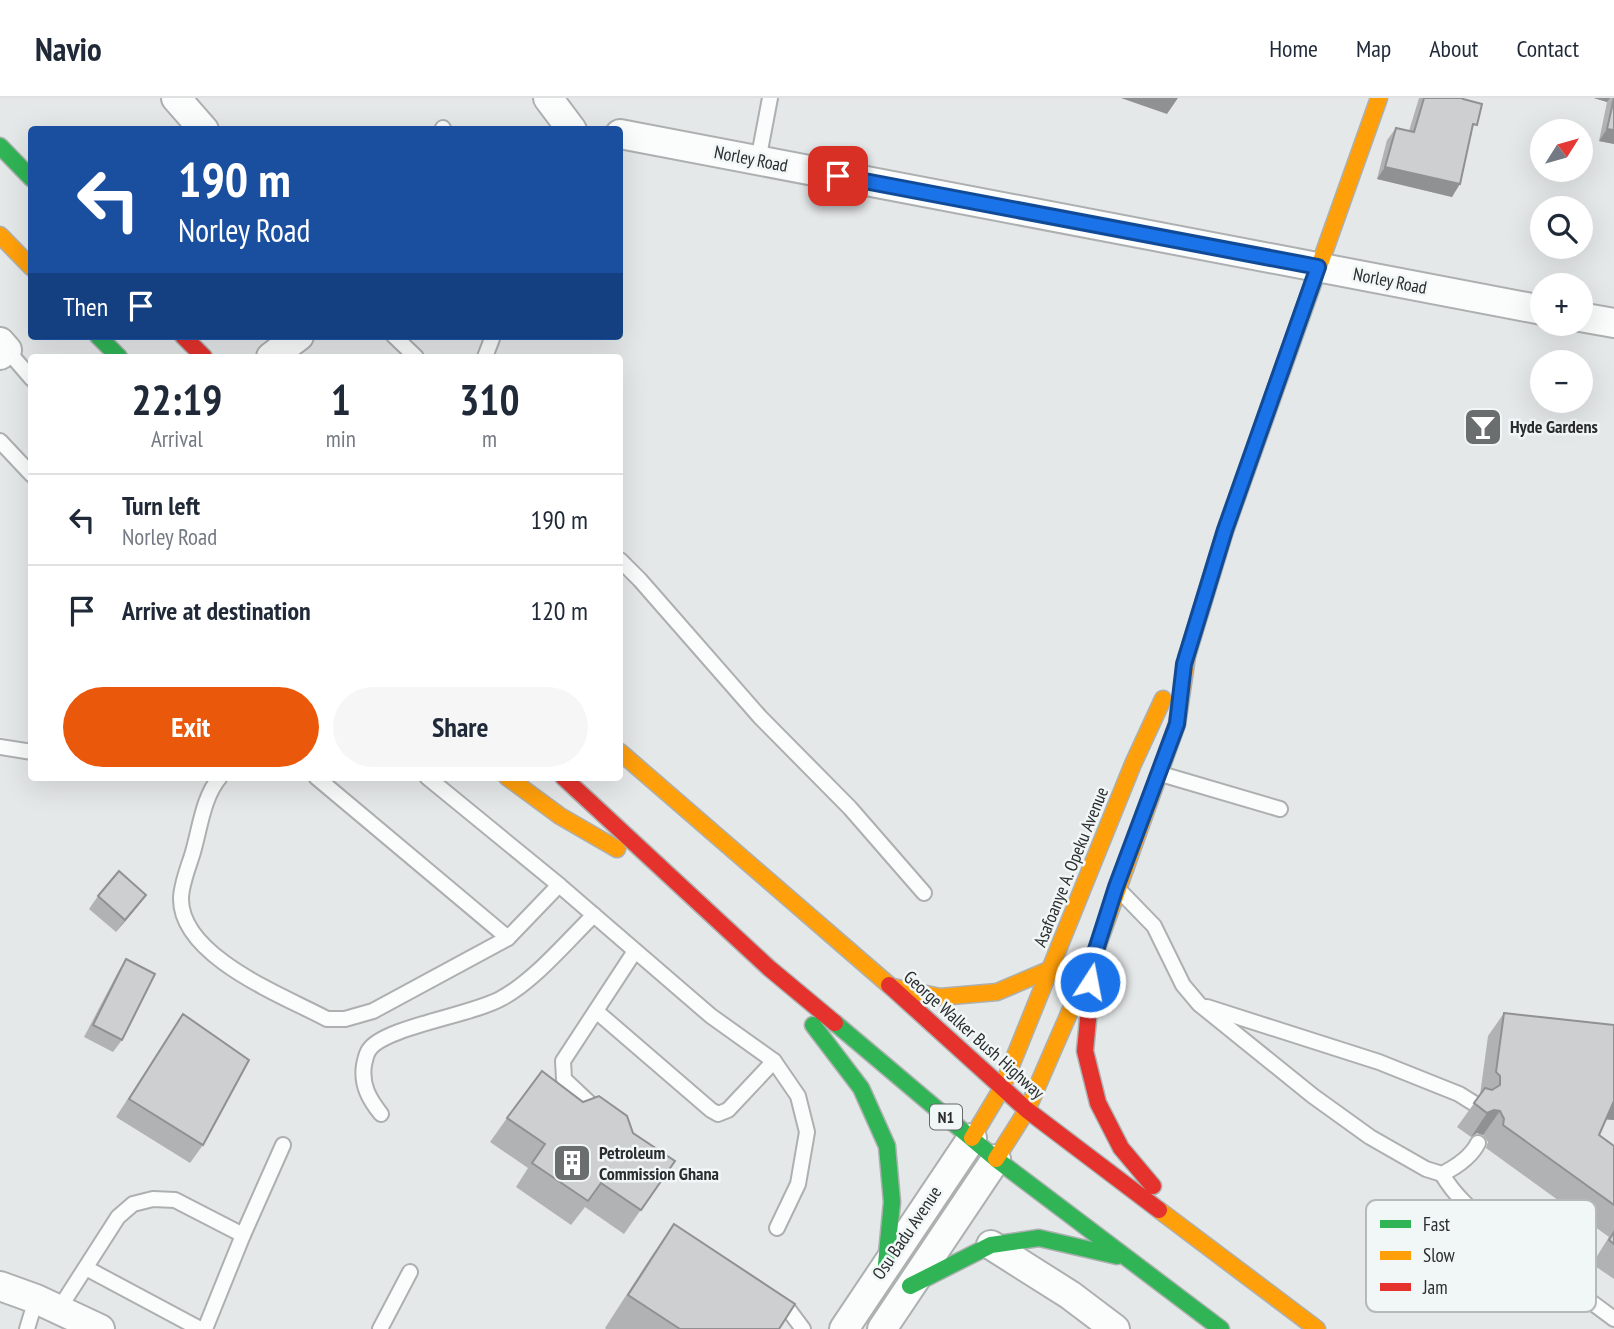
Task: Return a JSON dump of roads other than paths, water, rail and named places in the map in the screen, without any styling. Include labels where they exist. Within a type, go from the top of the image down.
[{"type":"main road","name":"Asafoanye A. Opeku Avenue","points":[[996,1159],[1027,1110],[1094,956],[1116,887],[1177,724],[1184,664],[1225,530],[1379,98]]},
{"type":"main road","points":[[0,146],[28,174]]},
{"type":"main road","points":[[0,235],[28,264]]},
{"type":"main road","points":[[102,340],[116,354]]},
{"type":"main road","points":[[187,340],[201,354]]},
{"type":"main road","name":"Asafoanye A. Opeku Avenue","points":[[972,1138],[1002,1088],[1149,727],[1184,664]]},
{"type":"main road","name":"George Walker Bush Highway","points":[[623,755],[891,986],[1027,1110],[1317,1329]]},
{"type":"main road","points":[[512,781],[560,816],[680,886]]},
{"type":"main road","name":"N1","points":[[567,781],[769,968],[996,1159],[1221,1329]]},
{"type":"main road","points":[[1094,956],[1085,1051],[1098,1103],[1121,1148],[1200,1242]]},
{"type":"main road","points":[[769,968],[861,1088],[887,1146],[892,1202],[886,1264]]},
{"type":"main road","points":[[891,986],[940,997],[997,992],[1051,969]]},
{"type":"main road","points":[[910,1286],[991,1245],[1039,1238],[1129,1259]]},
{"type":"street","points":[[548,98],[569,126]]},
{"type":"street","name":"Norley Road","points":[[623,136],[1530,308]]},
{"type":"street","points":[[1593,319],[1614,323]]},
{"type":"street","points":[[275,354],[294,340]]},
{"type":"street","name":"Osu Badu Avenue","points":[[844,1329],[972,1138]]},
{"type":"street","name":"Osu Badu Avenue","points":[[882,1329],[996,1159]]},
{"type":"street","points":[[991,1245],[1070,1295],[1115,1329]]},
{"type":"street","points":[[0,1286],[100,1329]]},
{"type":"lane","points":[[758,161],[770,98]]},
{"type":"lane","points":[[398,340],[413,354]]},
{"type":"lane","points":[[2,349],[28,375]]},
{"type":"lane","points":[[0,441],[28,471]]},
{"type":"lane","points":[[623,563],[760,717],[850,808],[924,892]]},
{"type":"lane","points":[[0,747],[28,751]]},
{"type":"lane","points":[[1159,774],[1280,809]]},
{"type":"lane","points":[[218,781],[207,801],[181,898],[187,922],[202,945],[225,965],[327,1018],[345,1019],[373,1011],[508,937],[559,886]]},
{"type":"lane","points":[[321,781],[508,937]]},
{"type":"lane","points":[[433,781],[711,1016],[774,1061],[798,1096],[807,1132],[798,1184],[778,1228]]},
{"type":"lane","points":[[1116,887],[1154,926],[1183,985],[1199,1004],[1313,1096],[1370,1137],[1426,1169],[1442,1174],[1461,1200]]},
{"type":"lane","points":[[381,1114],[367,1094],[363,1076],[368,1050],[378,1041],[396,1032],[482,1008],[504,997],[522,985],[594,915]]},
{"type":"lane","points":[[614,1126],[564,1079],[563,1061],[635,951]]},
{"type":"lane","points":[[1199,1004],[1379,1062],[1459,1094],[1475,1104]]},
{"type":"lane","points":[[596,1011],[710,1110],[718,1114],[728,1110],[774,1061]]},
{"type":"lane","points":[[1442,1174],[1455,1168],[1478,1143]]},
{"type":"lane","points":[[86,1268],[203,1329],[283,1145]]},
{"type":"lane","points":[[27,1329],[47,1304],[86,1268],[118,1217],[133,1204],[153,1199],[174,1200],[243,1235]]},
{"type":"lane","points":[[380,1329],[410,1272]]},
{"type":"lane","points":[[1596,1305],[1614,1319]]},
{"type":"lane","points":[[788,1309],[803,1329]]},
{"type":"place","name":"Hyde Gardens","points":[[1483,427]]},
{"type":"place","name":"Petroleum Commission Ghana","points":[[572,1163]]}]
